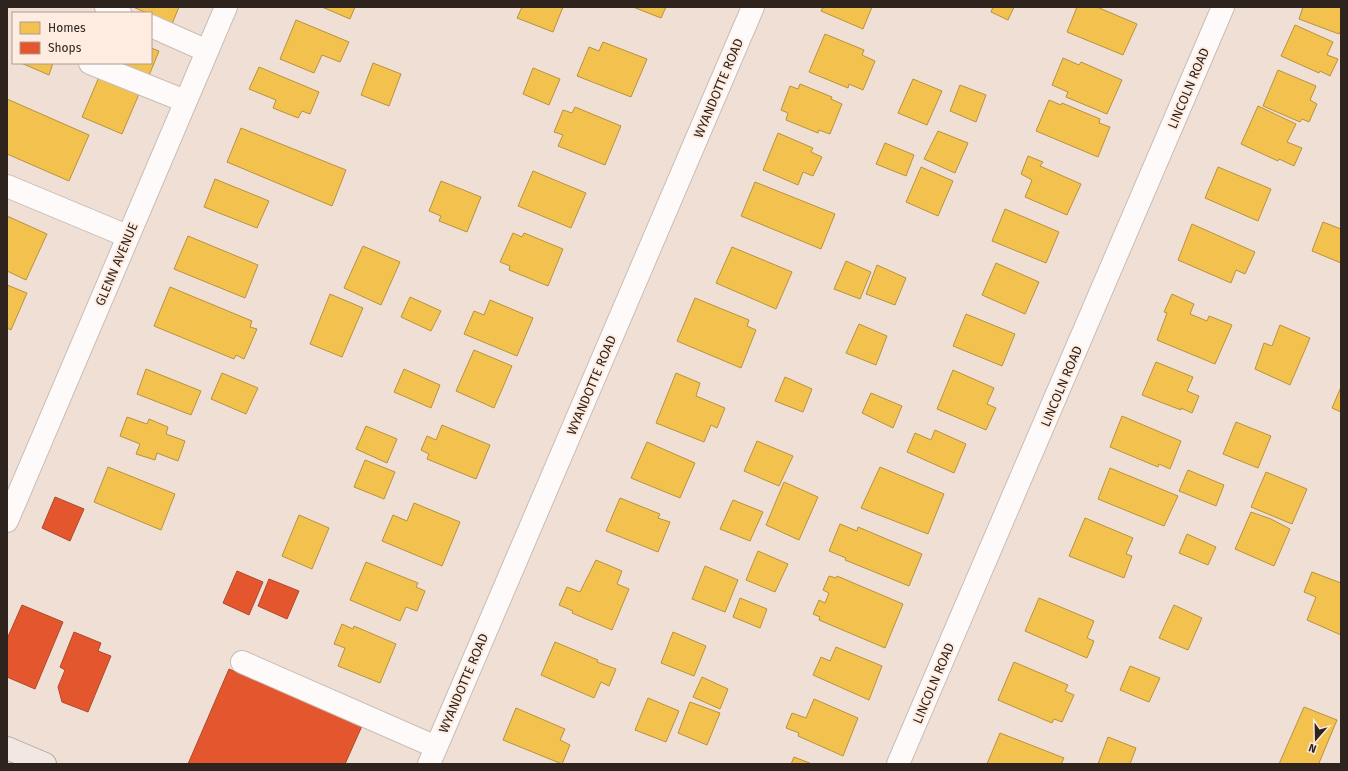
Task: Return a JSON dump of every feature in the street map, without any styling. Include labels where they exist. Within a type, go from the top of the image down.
[{"type":"main road","points":[[7,748],[45,764]]},
{"type":"street","points":[[106,7],[118,12]]},
{"type":"street","name":"GLENN AVENUE","points":[[7,521],[127,236],[226,7]]},
{"type":"street","name":"WYANDOTTE ROAD","points":[[432,755],[753,7]]},
{"type":"street","name":"LINCOLN ROAD","points":[[898,764],[1223,7]]},
{"type":"street","points":[[152,26],[207,51]]},
{"type":"street","points":[[92,64],[185,101]]},
{"type":"street","points":[[7,186],[127,236]]},
{"type":"street","points":[[242,662],[432,755]]},
{"type":"building: Homes","points":[[133,7],[179,7],[172,24],[152,15],[152,12],[145,12]]},
{"type":"building: Homes","points":[[322,7],[355,7],[350,19]]},
{"type":"building: Homes","points":[[522,7],[563,7],[553,32],[517,18]]},
{"type":"building: Homes","points":[[633,7],[666,7],[661,18]]},
{"type":"building: Homes","points":[[823,7],[872,7],[863,29],[821,11]]},
{"type":"building: Homes","points":[[993,7],[1014,7],[1008,20],[991,12]]},
{"type":"building: Homes","points":[[1077,7],[1097,7],[1137,24],[1123,55],[1067,32]]},
{"type":"building: Homes","points":[[1303,7],[1341,7],[1341,31],[1339,34],[1299,19]]},
{"type":"building: Homes","points":[[296,20],[349,42],[340,62],[322,55],[314,73],[280,59]]},
{"type":"building: Homes","points":[[1295,25],[1333,42],[1327,55],[1338,59],[1330,76],[1320,71],[1319,73],[1281,56]]},
{"type":"building: Homes","points":[[825,34],[864,50],[862,55],[875,61],[863,90],[849,84],[848,88],[809,72]]},
{"type":"building: Homes","points":[[603,42],[647,59],[631,97],[577,76],[589,47],[599,51]]},
{"type":"building: Homes","points":[[152,48],[159,51],[148,78],[114,64],[152,64]]},
{"type":"building: Homes","points":[[1063,58],[1079,65],[1081,62],[1122,80],[1107,114],[1066,97],[1068,92],[1052,85]]},
{"type":"building: Homes","points":[[373,63],[401,74],[389,106],[361,95]]},
{"type":"building: Homes","points":[[23,64],[53,64],[49,75]]},
{"type":"building: Homes","points":[[259,67],[319,92],[310,114],[302,111],[298,118],[273,108],[276,100],[249,89]]},
{"type":"building: Homes","points":[[533,68],[560,79],[549,105],[523,94]]},
{"type":"building: Homes","points":[[1278,70],[1316,86],[1310,100],[1317,104],[1309,122],[1302,119],[1300,122],[1263,106]]},
{"type":"building: Homes","points":[[99,77],[139,94],[122,134],[82,117]]},
{"type":"building: Homes","points":[[913,79],[942,91],[927,125],[898,113]]},
{"type":"building: Homes","points":[[800,84],[832,97],[831,99],[842,104],[830,134],[819,130],[818,133],[786,120],[788,113],[781,110],[790,86],[798,89]]},
{"type":"building: Homes","points":[[960,85],[986,95],[976,122],[950,111]]},
{"type":"building: Homes","points":[[7,99],[89,135],[69,181],[7,154]]},
{"type":"building: Homes","points":[[1049,100],[1061,105],[1062,103],[1100,119],[1099,123],[1110,127],[1098,157],[1036,131]]},
{"type":"building: Homes","points":[[1258,106],[1296,124],[1287,142],[1302,148],[1294,166],[1279,159],[1278,161],[1241,144]]},
{"type":"building: Homes","points":[[575,107],[621,126],[605,165],[558,146],[563,135],[554,132],[563,110],[572,113]]},
{"type":"building: Homes","points":[[241,128],[346,170],[332,206],[227,162]]},
{"type":"building: Homes","points":[[938,131],[968,143],[955,173],[924,159]]},
{"type":"building: Homes","points":[[778,133],[813,148],[811,152],[822,157],[813,176],[803,172],[798,185],[763,170]]},
{"type":"building: Homes","points":[[885,143],[914,155],[906,176],[876,164]]},
{"type":"building: Homes","points":[[1028,156],[1043,162],[1040,166],[1081,184],[1067,215],[1025,197],[1032,180],[1021,174]]},
{"type":"building: Homes","points":[[921,167],[953,181],[938,216],[906,202]]},
{"type":"building: Homes","points":[[1218,167],[1271,189],[1258,221],[1205,198]]},
{"type":"building: Homes","points":[[533,171],[586,193],[571,228],[518,206]]},
{"type":"building: Homes","points":[[215,179],[269,201],[257,228],[204,207]]},
{"type":"building: Homes","points":[[441,181],[481,197],[467,232],[439,221],[441,216],[429,211]]},
{"type":"building: Homes","points":[[755,182],[835,214],[821,249],[741,216]]},
{"type":"building: Homes","points":[[1005,209],[1059,232],[1046,263],[992,241]]},
{"type":"building: Homes","points":[[7,216],[47,234],[26,280],[7,271]]},
{"type":"building: Homes","points":[[1323,222],[1341,229],[1341,263],[1312,251]]},
{"type":"building: Homes","points":[[1192,224],[1255,252],[1245,274],[1236,270],[1231,283],[1178,260]]},
{"type":"building: Homes","points":[[513,233],[522,237],[524,233],[563,249],[548,286],[509,270],[510,266],[500,262]]},
{"type":"building: Homes","points":[[188,236],[258,265],[245,298],[174,269]]},
{"type":"building: Homes","points":[[363,246],[400,262],[381,305],[344,288]]},
{"type":"building: Homes","points":[[732,247],[792,272],[776,309],[716,283]]},
{"type":"building: Homes","points":[[846,261],[871,272],[860,299],[834,289]]},
{"type":"building: Homes","points":[[996,263],[1039,282],[1025,314],[982,295]]},
{"type":"building: Homes","points":[[877,265],[906,278],[895,305],[866,294]]},
{"type":"building: Homes","points":[[7,285],[27,293],[11,330],[7,328]]},
{"type":"building: Homes","points":[[170,287],[252,321],[250,327],[257,329],[244,359],[236,355],[234,359],[154,326]]},
{"type":"building: Homes","points":[[330,294],[363,308],[342,357],[310,344]]},
{"type":"building: Homes","points":[[1172,294],[1194,304],[1190,314],[1207,321],[1209,316],[1232,325],[1215,364],[1157,340],[1167,313],[1164,312]]},
{"type":"building: Homes","points":[[410,297],[441,311],[431,331],[401,317]]},
{"type":"building: Homes","points":[[695,298],[749,320],[747,326],[756,330],[741,368],[677,341]]},
{"type":"building: Homes","points":[[490,300],[533,318],[517,356],[464,334],[474,311],[484,315]]},
{"type":"building: Homes","points":[[966,314],[1015,334],[1002,366],[953,346]]},
{"type":"building: Homes","points":[[859,324],[887,336],[876,365],[846,353]]},
{"type":"building: Homes","points":[[1280,325],[1310,338],[1290,385],[1255,369],[1264,343],[1272,346]]},
{"type":"building: Homes","points":[[474,350],[512,366],[494,408],[456,391]]},
{"type":"building: Homes","points":[[1156,362],[1193,377],[1187,391],[1199,396],[1192,413],[1142,395]]},
{"type":"building: Homes","points":[[146,369],[201,391],[191,415],[137,394]]},
{"type":"building: Homes","points":[[404,369],[440,385],[431,408],[394,392]]},
{"type":"building: Homes","points":[[953,370],[994,388],[987,404],[996,408],[986,430],[937,409]]},
{"type":"building: Homes","points":[[222,373],[258,388],[246,414],[211,399]]},
{"type":"building: Homes","points":[[676,373],[700,383],[696,396],[725,408],[717,428],[711,425],[704,442],[656,423]]},
{"type":"building: Homes","points":[[785,377],[812,389],[803,412],[775,401]]},
{"type":"building: Homes","points":[[1341,387],[1341,412],[1332,408]]},
{"type":"building: Homes","points":[[871,393],[902,406],[893,428],[862,413]]},
{"type":"building: Homes","points":[[1122,416],[1181,441],[1170,469],[1159,464],[1158,467],[1110,447]]},
{"type":"building: Homes","points":[[127,417],[147,424],[149,419],[168,427],[166,434],[185,441],[178,461],[157,453],[155,460],[136,454],[140,444],[120,436]]},
{"type":"building: Homes","points":[[1236,422],[1271,436],[1258,468],[1223,454]]},
{"type":"building: Homes","points":[[442,425],[490,445],[476,479],[427,459],[429,454],[421,450],[427,436],[436,440]]},
{"type":"building: Homes","points":[[366,426],[397,439],[387,463],[356,449]]},
{"type":"building: Homes","points":[[935,430],[966,444],[954,473],[907,452],[915,433],[931,440]]},
{"type":"building: Homes","points":[[757,441],[793,456],[779,486],[744,471]]},
{"type":"building: Homes","points":[[647,442],[695,463],[680,498],[631,478]]},
{"type":"building: Homes","points":[[365,460],[395,472],[384,499],[354,487]]},
{"type":"building: Homes","points":[[108,467],[175,494],[161,530],[94,502]]},
{"type":"building: Homes","points":[[880,467],[944,494],[928,534],[861,508]]},
{"type":"building: Homes","points":[[1110,468],[1178,496],[1164,526],[1098,499]]},
{"type":"building: Homes","points":[[1188,470],[1224,485],[1216,506],[1179,491]]},
{"type":"building: Homes","points":[[1266,472],[1307,489],[1292,524],[1251,507]]},
{"type":"building: Homes","points":[[784,482],[818,497],[799,540],[766,525]]},
{"type":"building: Homes","points":[[620,498],[660,514],[658,518],[670,522],[658,552],[606,531]]},
{"type":"building: Homes","points":[[733,500],[763,512],[750,541],[720,529]]},
{"type":"building: Homes","points":[[414,503],[460,522],[442,566],[382,541],[393,515],[407,521]]},
{"type":"building: Homes","points":[[1251,512],[1271,519],[1290,529],[1274,566],[1235,549]]},
{"type":"building: Homes","points":[[299,515],[329,528],[312,569],[282,556]]},
{"type":"building: Homes","points":[[1085,518],[1133,538],[1126,554],[1132,556],[1124,578],[1069,556]]},
{"type":"building: Homes","points":[[840,524],[857,531],[858,527],[922,554],[909,586],[845,560],[846,558],[829,551]]},
{"type":"building: Homes","points":[[1187,534],[1216,547],[1208,565],[1179,553]]},
{"type":"building: Homes","points":[[758,551],[788,564],[775,592],[746,580]]},
{"type":"building: Homes","points":[[596,560],[622,571],[617,584],[629,589],[612,630],[572,613],[573,611],[559,605],[567,587],[580,592]]},
{"type":"building: Homes","points":[[366,562],[418,583],[416,587],[425,591],[417,611],[406,607],[400,621],[350,600]]},
{"type":"building: Homes","points":[[705,566],[738,580],[725,612],[692,599]]},
{"type":"building: Homes","points":[[1312,572],[1341,583],[1341,635],[1307,620],[1316,597],[1304,592]]},
{"type":"building: Homes","points":[[829,576],[836,578],[837,576],[903,604],[885,648],[819,620],[820,617],[813,614],[819,600],[825,603],[829,593],[823,590]]},
{"type":"building: Homes","points":[[740,598],[767,609],[760,628],[733,617]]},
{"type":"building: Homes","points":[[1039,598],[1094,621],[1087,638],[1094,641],[1087,658],[1025,631]]},
{"type":"building: Homes","points":[[1174,605],[1202,618],[1188,650],[1159,638]]},
{"type":"building: Homes","points":[[342,624],[353,629],[354,626],[396,644],[380,683],[338,666],[345,648],[334,644]]},
{"type":"building: Homes","points":[[673,632],[706,646],[694,676],[661,663]]},
{"type":"building: Homes","points":[[555,642],[598,660],[597,662],[616,669],[609,686],[601,682],[594,698],[541,675]]},
{"type":"building: Homes","points":[[836,647],[882,666],[869,700],[813,675],[821,657],[830,661]]},
{"type":"building: Homes","points":[[1014,662],[1068,685],[1065,691],[1074,695],[1062,722],[1054,719],[1052,723],[998,700]]},
{"type":"building: Homes","points":[[1130,666],[1160,678],[1149,702],[1120,690]]},
{"type":"building: Homes","points":[[702,677],[728,689],[720,709],[693,697]]},
{"type":"building: Homes","points":[[648,698],[679,711],[666,742],[635,730]]},
{"type":"building: Homes","points":[[814,699],[858,718],[843,756],[798,736],[799,733],[786,728],[792,713],[806,718]]},
{"type":"building: Homes","points":[[690,702],[720,713],[707,745],[678,733]]},
{"type":"building: Homes","points":[[1304,707],[1337,720],[1319,763],[1322,764],[1279,764]]},
{"type":"building: Homes","points":[[516,708],[565,729],[560,740],[570,745],[562,764],[503,740]]},
{"type":"building: Homes","points":[[1000,733],[1064,758],[1061,764],[987,764]]},
{"type":"building: Homes","points":[[1108,737],[1136,748],[1130,764],[1098,764]]},
{"type":"building: Homes","points":[[794,757],[812,764],[791,764]]},
{"type":"building: Shops","points":[[55,497],[84,509],[70,541],[42,528]]},
{"type":"building: Shops","points":[[237,571],[263,582],[249,615],[223,603]]},
{"type":"building: Shops","points":[[269,579],[299,591],[287,619],[258,606]]},
{"type":"building: Shops","points":[[22,605],[63,622],[35,689],[7,677],[7,639]]},
{"type":"building: Shops","points":[[74,632],[101,643],[98,651],[111,656],[88,712],[62,702],[58,687],[65,670],[60,667]]},
{"type":"building: Shops","points":[[229,669],[362,726],[345,764],[188,764]]}]
